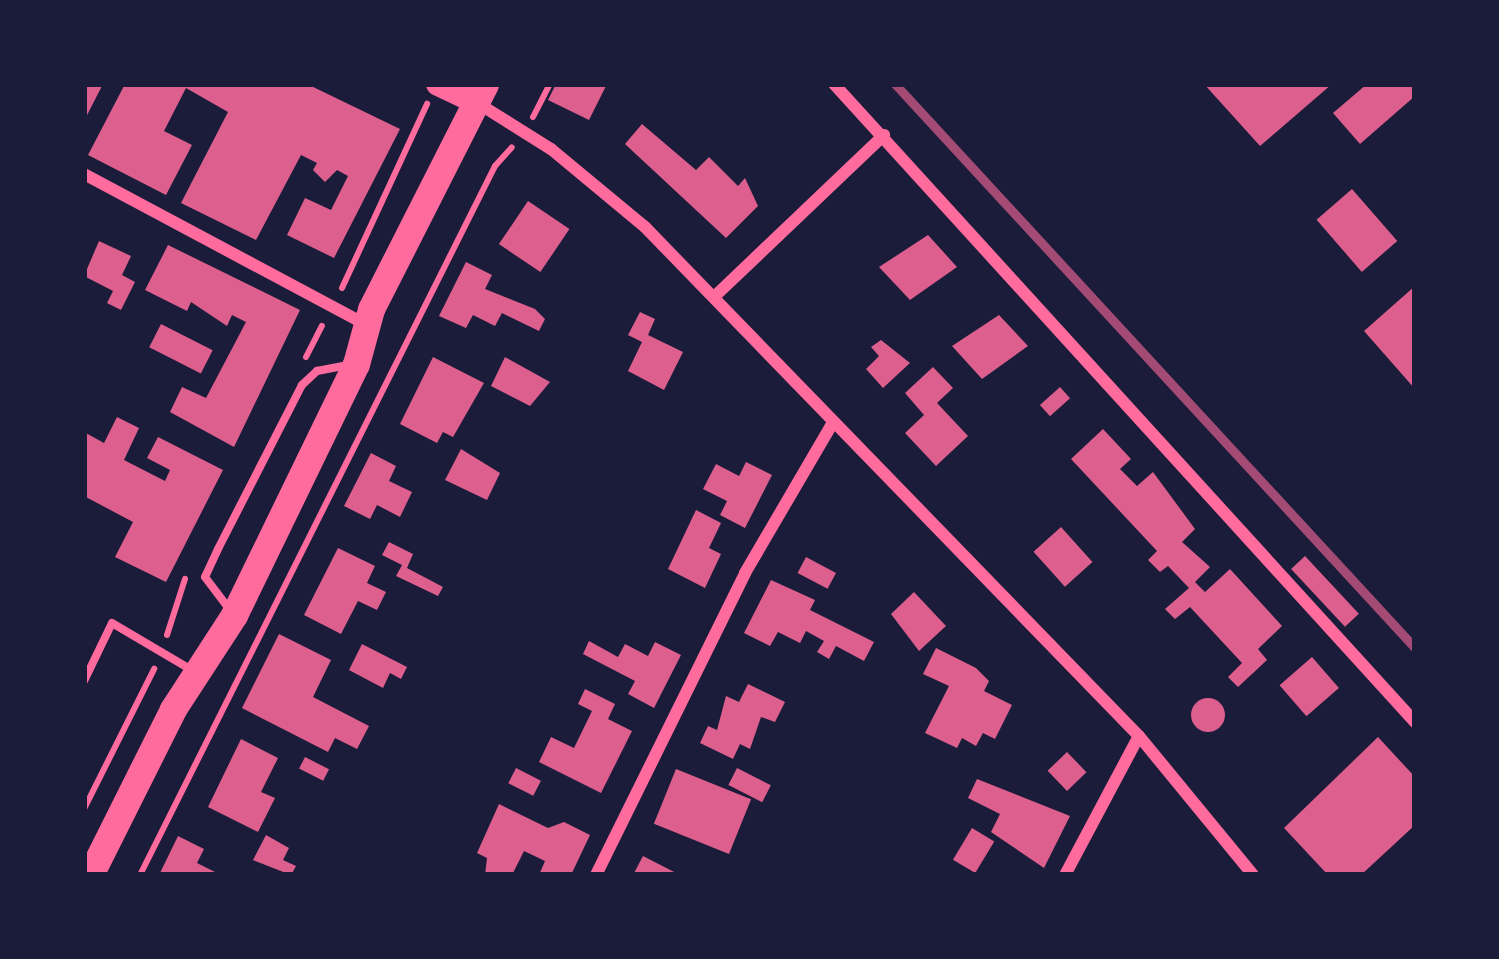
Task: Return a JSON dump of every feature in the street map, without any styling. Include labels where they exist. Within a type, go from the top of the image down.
[{"type":"main road","points":[[90,875],[197,672],[234,615],[356,364],[365,324],[480,93],[438,84]]},
{"type":"street","points":[[834,84],[1415,722]]},
{"type":"street","points":[[480,93],[645,227],[1139,736],[1253,875]]},
{"type":"street","points":[[714,297],[884,135]]},
{"type":"street","points":[[84,174],[365,324]]},
{"type":"street","points":[[596,875],[745,573],[832,424]]},
{"type":"street","points":[[1065,875],[1139,736]]},
{"type":"lane","points":[[234,615],[205,577],[218,549],[302,385],[317,371],[356,364]]},
{"type":"lane","points":[[84,681],[112,623],[197,672]]},
{"type":"path","points":[[140,875],[496,166],[526,131],[550,84]]},
{"type":"building","points":[[84,84],[103,84],[84,121]]},
{"type":"building","points":[[125,84],[307,84],[400,129],[334,258],[287,235],[305,198],[331,210],[348,176],[337,170],[325,182],[313,170],[317,163],[301,155],[256,240],[181,203],[228,112],[186,88],[164,131],[192,145],[166,195],[88,155]]},
{"type":"building","points":[[556,84],[607,84],[589,120],[548,100]]},
{"type":"building","points":[[1204,84],[1332,84],[1260,146]]},
{"type":"building","points":[[1367,84],[1415,84],[1415,96],[1360,144],[1333,113]]},
{"type":"building","points":[[642,124],[696,170],[709,157],[738,186],[745,178],[758,206],[726,238],[625,144]]},
{"type":"building","points":[[1352,189],[1397,241],[1362,272],[1317,220]]},
{"type":"building","points":[[528,201],[569,229],[540,272],[499,244]]},
{"type":"building","points":[[928,235],[957,267],[910,300],[879,267]]},
{"type":"building","points":[[99,241],[131,256],[122,275],[135,282],[121,310],[107,303],[113,291],[84,276]]},
{"type":"building","points":[[168,245],[300,310],[234,447],[170,412],[182,387],[206,398],[246,322],[232,315],[227,326],[191,302],[187,311],[145,290]]},
{"type":"building","points":[[466,262],[492,275],[485,289],[535,309],[545,319],[539,331],[502,313],[495,326],[473,315],[466,328],[439,316]]},
{"type":"building","points":[[1415,286],[1415,389],[1364,331]]},
{"type":"building","points":[[640,312],[655,319],[648,335],[683,352],[664,390],[628,371],[642,342],[628,335]]},
{"type":"building","points":[[999,315],[1028,346],[982,379],[952,346]]},
{"type":"building","points":[[161,324],[213,350],[201,373],[149,347]]},
{"type":"building","points":[[881,340],[910,363],[883,388],[866,369],[879,356],[871,347]]},
{"type":"building","points":[[433,357],[484,383],[453,437],[443,432],[437,443],[400,424]]},
{"type":"building","points":[[505,357],[550,382],[530,406],[491,386]]},
{"type":"building","points":[[933,367],[953,388],[937,403],[968,436],[936,466],[905,433],[924,415],[905,393]]},
{"type":"building","points":[[1060,387],[1070,398],[1050,416],[1040,405]]},
{"type":"building","points":[[117,417],[139,428],[124,460],[165,481],[170,470],[147,458],[158,437],[223,470],[166,582],[115,557],[133,522],[84,496],[84,432],[104,443]]},
{"type":"building","points":[[1103,429],[1131,459],[1120,469],[1137,486],[1153,472],[1195,529],[1182,542],[1210,567],[1195,582],[1205,592],[1230,569],[1282,626],[1258,649],[1267,660],[1238,687],[1228,677],[1242,663],[1190,607],[1175,619],[1165,609],[1189,588],[1168,566],[1160,572],[1148,560],[1157,551],[1071,459]]},
{"type":"building","points":[[461,449],[500,473],[487,500],[445,480]]},
{"type":"building","points":[[371,453],[396,466],[389,481],[412,492],[400,517],[377,505],[370,519],[344,506]]},
{"type":"building","points":[[746,462],[772,475],[745,528],[720,515],[727,501],[703,489],[716,464],[739,476]]},
{"type":"building","points":[[696,510],[721,523],[709,548],[721,554],[705,588],[668,569]]},
{"type":"building","points":[[1061,527],[1092,562],[1065,587],[1034,552]]},
{"type":"building","points":[[389,542],[413,554],[407,568],[443,587],[438,596],[396,576],[402,565],[382,555]]},
{"type":"building","points":[[338,548],[375,566],[367,583],[386,592],[377,610],[358,601],[341,634],[304,615]]},
{"type":"building","points":[[1305,556],[1359,614],[1345,627],[1291,569]]},
{"type":"building","points":[[806,557],[836,573],[828,589],[798,573]]},
{"type":"building","points":[[771,580],[815,600],[810,610],[874,642],[864,661],[836,646],[829,659],[817,652],[824,641],[806,631],[800,643],[778,632],[770,646],[744,633]]},
{"type":"building","points":[[914,592],[946,626],[919,651],[891,614]]},
{"type":"building","points":[[279,634],[331,660],[313,697],[369,726],[357,749],[335,738],[328,752],[242,708]]},
{"type":"building","points":[[589,641],[618,657],[625,644],[648,656],[655,642],[681,655],[654,708],[628,694],[635,681],[583,654]]},
{"type":"building","points":[[362,644],[407,667],[401,679],[390,673],[383,688],[349,670]]},
{"type":"building","points":[[936,648],[976,668],[989,681],[984,691],[1012,705],[995,739],[983,733],[976,746],[962,738],[957,748],[925,733],[949,686],[923,674]]},
{"type":"building","points":[[1312,657],[1339,688],[1306,716],[1280,685]]},
{"type":"building","points":[[748,684],[785,702],[775,722],[761,717],[750,749],[740,744],[733,759],[700,743],[708,726],[717,730],[726,696],[739,702]]},
{"type":"building","points":[[585,689],[615,704],[608,719],[632,731],[601,793],[539,762],[551,737],[574,748],[592,711],[578,704]]},
{"type":"building","points":[[1208,698],[1220,703],[1225,715],[1220,727],[1208,732],[1196,727],[1191,715],[1196,703]]},
{"type":"building","points":[[1378,737],[1415,777],[1415,825],[1361,875],[1328,875],[1284,828]]},
{"type":"building","points":[[241,739],[278,758],[261,792],[275,798],[258,832],[208,807]]},
{"type":"building","points":[[1067,752],[1086,772],[1067,791],[1048,771]]},
{"type":"building","points":[[305,757],[329,769],[323,781],[299,769]]},
{"type":"building","points":[[516,768],[541,781],[533,796],[508,783]]},
{"type":"building","points":[[737,768],[771,785],[762,802],[728,785]]},
{"type":"building","points":[[676,769],[751,799],[729,854],[654,824]]},
{"type":"building","points":[[977,779],[1070,816],[1044,868],[991,832],[1000,814],[968,798]]},
{"type":"building","points":[[499,804],[548,828],[564,822],[590,835],[571,875],[539,875],[545,861],[524,851],[512,875],[485,875],[487,858],[477,853]]},
{"type":"building","points":[[972,828],[994,841],[975,873],[953,860]]},
{"type":"building","points":[[266,835],[289,848],[283,860],[296,866],[291,875],[253,860]]},
{"type":"building","points":[[178,836],[204,849],[197,863],[221,875],[159,875]]},
{"type":"building","points":[[643,856],[680,875],[633,875]]},
{"type":"railway","points":[[895,84],[1415,648]]}]
